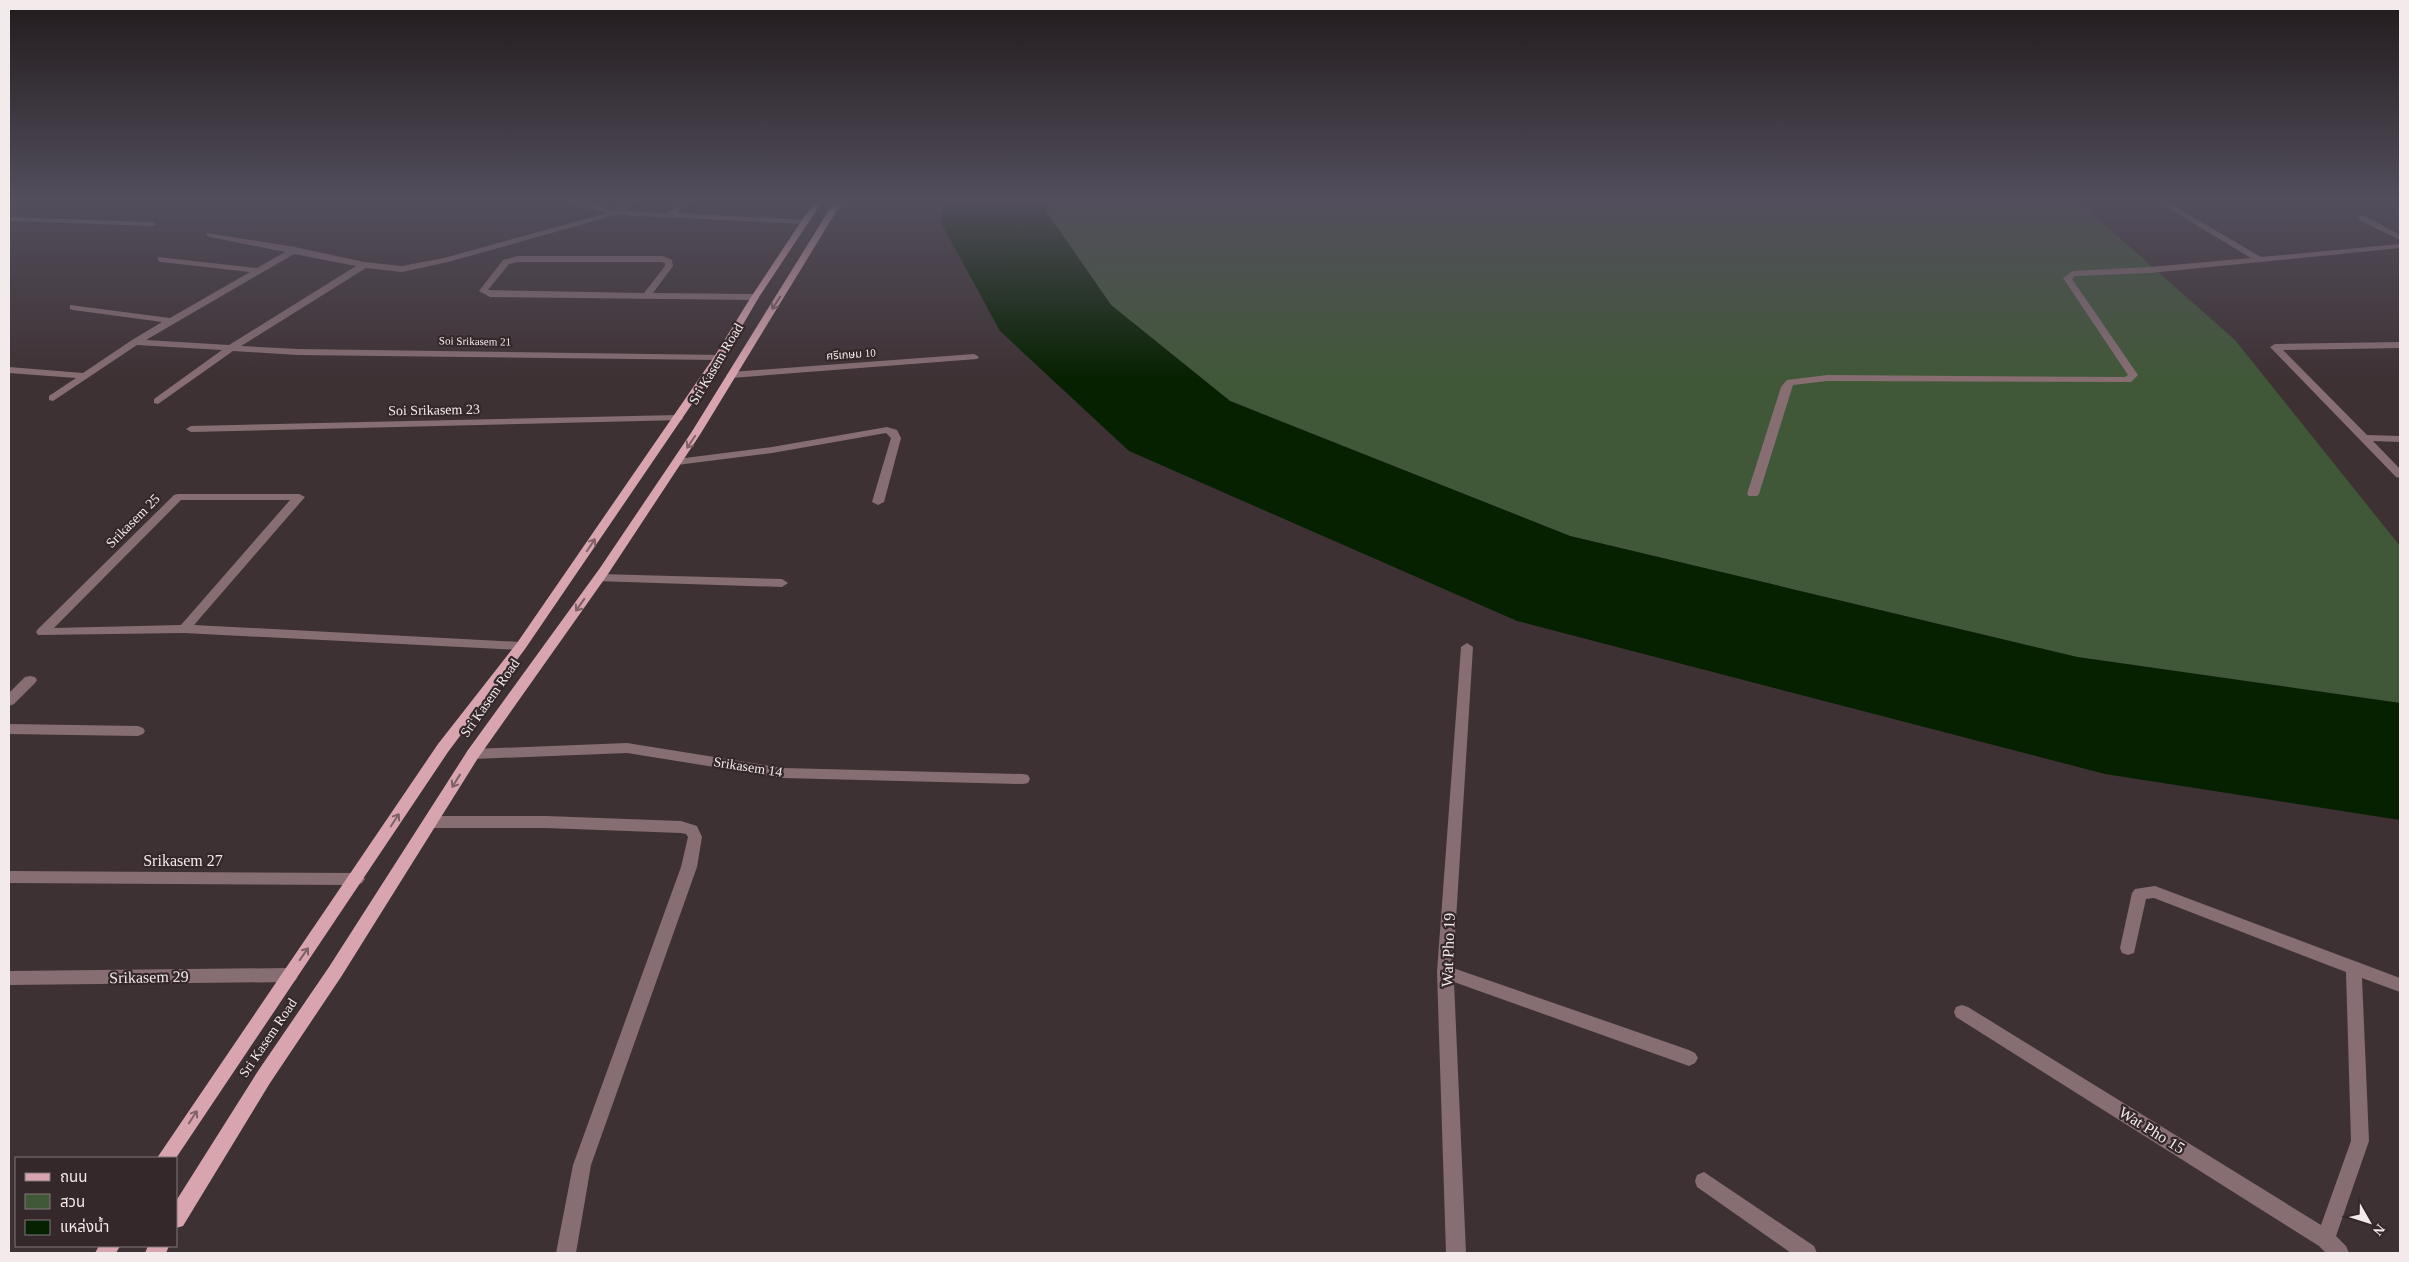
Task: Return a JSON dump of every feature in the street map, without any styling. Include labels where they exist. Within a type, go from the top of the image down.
[{"type":"main road","name":"Sri Kasem Road","points":[[167,1157],[443,748],[521,646],[678,418],[780,261]]},
{"type":"main road","name":"Sri Kasem Road","points":[[178,1216],[264,1077],[335,972],[473,754],[598,578],[677,462],[802,261]]},
{"type":"street","points":[[176,261],[259,271]]},
{"type":"street","points":[[53,398],[135,342],[277,261]]},
{"type":"street","points":[[345,261],[402,269],[435,261]]},
{"type":"street","points":[[510,261],[506,262],[483,291],[490,294],[755,297]]},
{"type":"street","points":[[646,296],[669,266],[666,261]]},
{"type":"street","points":[[1753,494],[1786,387],[1790,382],[1827,378],[2128,380],[2132,375],[2068,278],[2073,274],[2247,261]]},
{"type":"street","points":[[158,401],[232,348],[364,265]]},
{"type":"street","points":[[73,307],[171,321]]},
{"type":"street","name":"Soi Srikasem 21","points":[[135,342],[298,352],[719,357]]},
{"type":"street","points":[[2400,345],[2275,347],[2366,438],[2400,475]]},
{"type":"street","name":"ศรีเกษม 10","points":[[731,376],[974,357]]},
{"type":"street","points":[[9,370],[85,376]]},
{"type":"street","name":"Soi Srikasem 23","points":[[191,429],[678,418]]},
{"type":"street","points":[[677,462],[772,450],[887,430],[893,432],[896,438],[878,502]]},
{"type":"street","points":[[2366,438],[2400,439]]},
{"type":"street","name":"Srikasem 25","points":[[184,629],[299,497],[178,498],[42,632],[184,629],[521,646]]},
{"type":"street","points":[[598,578],[782,583]]},
{"type":"street","name":"Wat Pho 19","points":[[1456,1253],[1445,972],[1468,647]]},
{"type":"street","points":[[9,701],[30,680]]},
{"type":"street","points":[[9,729],[138,731]]},
{"type":"street","name":"Srikasem 14","points":[[473,754],[627,748],[783,774],[1023,779]]},
{"type":"street","points":[[430,822],[546,822],[681,827],[692,830],[695,837],[689,867],[582,1165],[566,1253]]},
{"type":"street","name":"Srikasem 27","points":[[9,877],[356,879]]},
{"type":"street","points":[[2128,948],[2140,893],[2156,892],[2400,985]]},
{"type":"street","points":[[2326,1239],[2360,1141],[2354,968]]},
{"type":"street","points":[[1445,972],[1689,1058]]},
{"type":"street","name":"Srikasem 29","points":[[9,978],[290,975]]},
{"type":"street","name":"Wat Pho 15","points":[[1962,1012],[2326,1239],[2339,1253]]},
{"type":"street","points":[[1704,1181],[1807,1253]]},
{"type":"green space","points":[[1081,261],[2146,261],[2235,340],[2400,546],[2400,703],[2077,657],[1570,536],[1230,401],[1111,305]]},
{"type":"water","points":[[962,261],[1081,261],[1111,305],[1230,401],[1570,536],[2077,657],[2400,703],[2400,820],[2105,774],[1517,621],[1129,451],[1000,331]]}]
